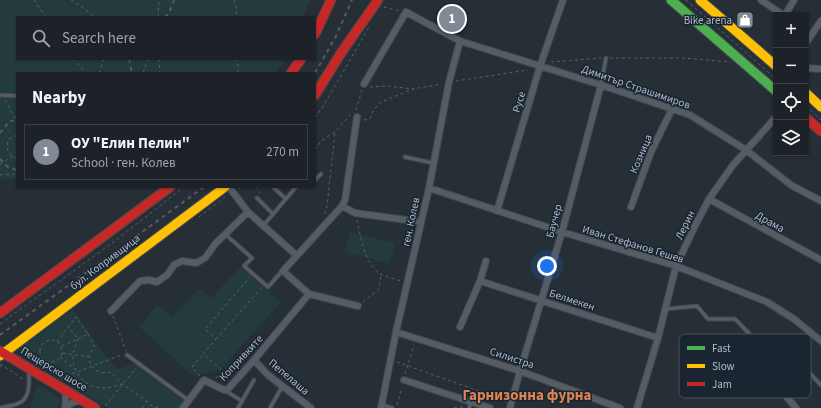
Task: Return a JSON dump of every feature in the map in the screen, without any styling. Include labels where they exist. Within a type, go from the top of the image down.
[{"type":"main road","points":[[316,32],[331,0]]},
{"type":"main road","points":[[316,93],[371,0]]},
{"type":"main road","points":[[671,0],[773,88]]},
{"type":"main road","points":[[701,1],[773,63]]},
{"type":"main road","points":[[341,53],[381,4]]},
{"type":"main road","points":[[292,72],[300,60]]},
{"type":"main road","points":[[809,96],[821,107]]},
{"type":"main road","points":[[808,120],[821,131]]},
{"type":"main road","name":"бул. Копривщица","points":[[0,313],[169,188]]},
{"type":"main road","name":"бул. Копривщица","points":[[1,353],[224,188]]},
{"type":"main road","name":"Пещерско шосе","points":[[1,353],[28,367],[95,408]]},
{"type":"street","name":"Русе","points":[[497,211],[540,64],[563,0]]},
{"type":"street","points":[[761,0],[779,12]]},
{"type":"street","points":[[786,12],[794,0]]},
{"type":"street","name":"Димитър Страшимиров","points":[[406,12],[460,41],[540,64],[690,115],[746,150],[791,184],[821,201]]},
{"type":"street","points":[[364,84],[406,12]]},
{"type":"street","points":[[809,39],[821,21]]},
{"type":"street","name":"ген. Колев","points":[[382,406],[396,332],[429,188],[449,82],[460,41]]},
{"type":"street","points":[[809,68],[821,69]]},
{"type":"street","name":"Баучер","points":[[510,408],[562,232],[601,85]]},
{"type":"street","name":"Козница","points":[[631,207],[651,152],[672,109]]},
{"type":"street","points":[[354,117],[345,200],[342,206],[282,271],[310,294],[358,306]]},
{"type":"street","name":"Лерин","points":[[637,408],[658,338],[676,266],[709,199],[733,164],[773,120]]},
{"type":"street","points":[[230,188],[248,212],[296,255]]},
{"type":"street","name":"Иван Стефанов Гешев","points":[[429,188],[562,232],[676,266],[767,302],[794,319],[821,341]]},
{"type":"street","name":"Драма","points":[[709,199],[821,260]]},
{"type":"street","points":[[342,206],[356,213],[421,222]]},
{"type":"street","points":[[111,311],[140,281],[149,280],[157,282],[167,275],[174,265],[182,261],[196,263],[205,258],[216,243],[248,212]]},
{"type":"street","points":[[460,327],[480,281],[486,261]]},
{"type":"street","name":"Белмекен","points":[[480,281],[658,338]]},
{"type":"street","name":"Копривките","points":[[183,408],[204,380],[224,390],[228,388],[310,294]]},
{"type":"street","name":"Силистра","points":[[396,332],[520,371],[620,408]]},
{"type":"street","name":"Пепелаша","points":[[254,360],[282,387],[311,408]]},
{"type":"street","points":[[404,380],[470,406],[490,408]]},
{"type":"street","points":[[65,408],[66,390]]},
{"type":"street","points":[[788,398],[796,408]]},
{"type":"street","points":[[65,408],[72,403],[82,400]]},
{"type":"lane","points":[[601,85],[606,58]]},
{"type":"lane","points":[[2,95],[16,96]]},
{"type":"lane","points":[[405,157],[433,163]]},
{"type":"lane","points":[[316,179],[321,174]]},
{"type":"lane","points":[[274,188],[286,199]]},
{"type":"lane","points":[[263,226],[295,188]]},
{"type":"lane","points":[[257,198],[273,214]]},
{"type":"lane","points":[[225,234],[252,258],[244,266],[268,287],[282,271]]},
{"type":"lane","points":[[665,309],[697,306],[708,319],[735,319],[750,334]]},
{"type":"lane","points":[[128,355],[188,400]]},
{"type":"lane","points":[[1,408],[18,404],[24,399],[28,391],[29,383],[28,367]]},
{"type":"lane","points":[[811,375],[821,385]]},
{"type":"lane","points":[[238,408],[254,380]]},
{"type":"lane","points":[[270,408],[282,387]]},
{"type":"lane","points":[[224,390],[242,400]]},
{"type":"lane","points":[[382,406],[392,408]]},
{"type":"path","points":[[34,0],[45,16]]},
{"type":"path","points":[[71,0],[93,16]]},
{"type":"path","points":[[158,16],[159,0]]},
{"type":"path","points":[[234,0],[237,9],[236,16]]},
{"type":"path","points":[[686,0],[773,76]]},
{"type":"path","points":[[381,4],[406,12]]},
{"type":"path","points":[[316,117],[370,26]]},
{"type":"path","points":[[354,117],[368,120],[379,103],[413,89],[534,69],[540,64],[606,58],[683,58],[744,64]]},
{"type":"path","points":[[74,60],[85,72]]},
{"type":"path","points":[[99,72],[104,60]]},
{"type":"path","points":[[143,72],[148,60]]},
{"type":"path","points":[[159,60],[160,72]]},
{"type":"path","points":[[235,60],[238,65],[238,72]]},
{"type":"path","points":[[316,148],[321,141],[354,117],[364,84]]},
{"type":"path","points":[[362,92],[370,87],[387,86],[413,89]]},
{"type":"path","points":[[2,95],[16,120]]},
{"type":"path","points":[[809,109],[821,120]]},
{"type":"path","points":[[325,213],[335,132]]},
{"type":"path","points":[[16,135],[12,137],[8,143],[8,150],[16,158]]},
{"type":"path","points":[[0,164],[13,156]]},
{"type":"path","points":[[0,176],[16,174]]},
{"type":"path","points":[[0,324],[110,244],[183,188]]},
{"type":"path","points":[[356,213],[362,243],[371,265],[381,274],[408,282]]},
{"type":"path","points":[[216,339],[205,329],[253,274]]},
{"type":"path","points":[[358,306],[379,289],[381,274]]},
{"type":"path","points":[[204,380],[192,367],[264,284]]},
{"type":"path","points":[[111,311],[128,355]]},
{"type":"path","points":[[57,342],[76,317],[95,347],[90,353],[90,357],[92,366],[97,372],[111,372],[122,384],[152,406],[159,408]]},
{"type":"path","points":[[68,327],[78,339]]},
{"type":"path","points":[[61,346],[88,334]]},
{"type":"path","points":[[396,408],[416,338]]},
{"type":"path","points":[[78,339],[73,354],[76,372],[82,380],[95,387],[106,388],[122,384]]},
{"type":"path","points":[[48,340],[57,342],[61,346],[62,353],[55,361],[48,361],[43,357],[41,351],[42,344],[48,340]]},
{"type":"path","points":[[62,353],[90,357]]},
{"type":"path","points":[[203,354],[223,371],[212,383]]},
{"type":"path","points":[[60,378],[121,356]]},
{"type":"path","points":[[60,357],[75,369]]},
{"type":"path","points":[[391,360],[493,396]]},
{"type":"path","points":[[0,364],[29,383]]},
{"type":"path","points":[[105,406],[134,369]]},
{"type":"path","points":[[142,408],[147,401]]},
{"type":"path","points":[[454,408],[470,406]]},
{"type":"green space","points":[[0,0],[310,0],[303,16],[16,16],[16,60],[284,60],[277,72],[16,72],[16,179],[0,180]]},
{"type":"green space","points":[[350,232],[395,243],[390,264],[345,252]]},
{"type":"green space","points":[[240,267],[281,302],[220,370],[193,376],[139,327],[157,305],[172,317],[199,289],[211,298]]},
{"type":"green space","points":[[73,309],[98,346],[118,370],[133,363],[185,401],[181,408],[108,408],[19,353],[21,347]]},
{"type":"green space","points":[[38,385],[61,399],[60,405],[57,408],[33,408],[30,406]]},
{"type":"railway","points":[[166,16],[169,13],[174,0]]},
{"type":"railway","points":[[316,72],[336,36],[352,0]]},
{"type":"railway","points":[[129,60],[132,72]]},
{"type":"railway","points":[[0,133],[10,121],[16,120]]},
{"type":"railway","points":[[0,159],[8,167],[16,170]]},
{"type":"railway","points":[[0,335],[203,188]]},
{"type":"traffic: fast","points":[[671,0],[773,88]]},
{"type":"traffic: slow","points":[[700,0],[773,63]]},
{"type":"traffic: slow","points":[[809,96],[821,107]]},
{"type":"traffic: slow","points":[[0,356],[224,188]]},
{"type":"traffic: jam","points":[[316,32],[331,0]]},
{"type":"traffic: jam","points":[[316,93],[341,53],[378,0]]},
{"type":"traffic: jam","points":[[292,72],[300,60]]},
{"type":"traffic: jam","points":[[808,120],[821,131]]},
{"type":"traffic: jam","points":[[0,313],[169,188]]},
{"type":"traffic: jam","points":[[0,351],[95,408]]},
{"type":"place","name":"ОУ \"Елин Пелин\"","points":[[452,19]]},
{"type":"place","name":"Bike arena","points":[[745,20]]},
{"type":"district","name":"Гарнизонна фурна","points":[[527,395]]}]
